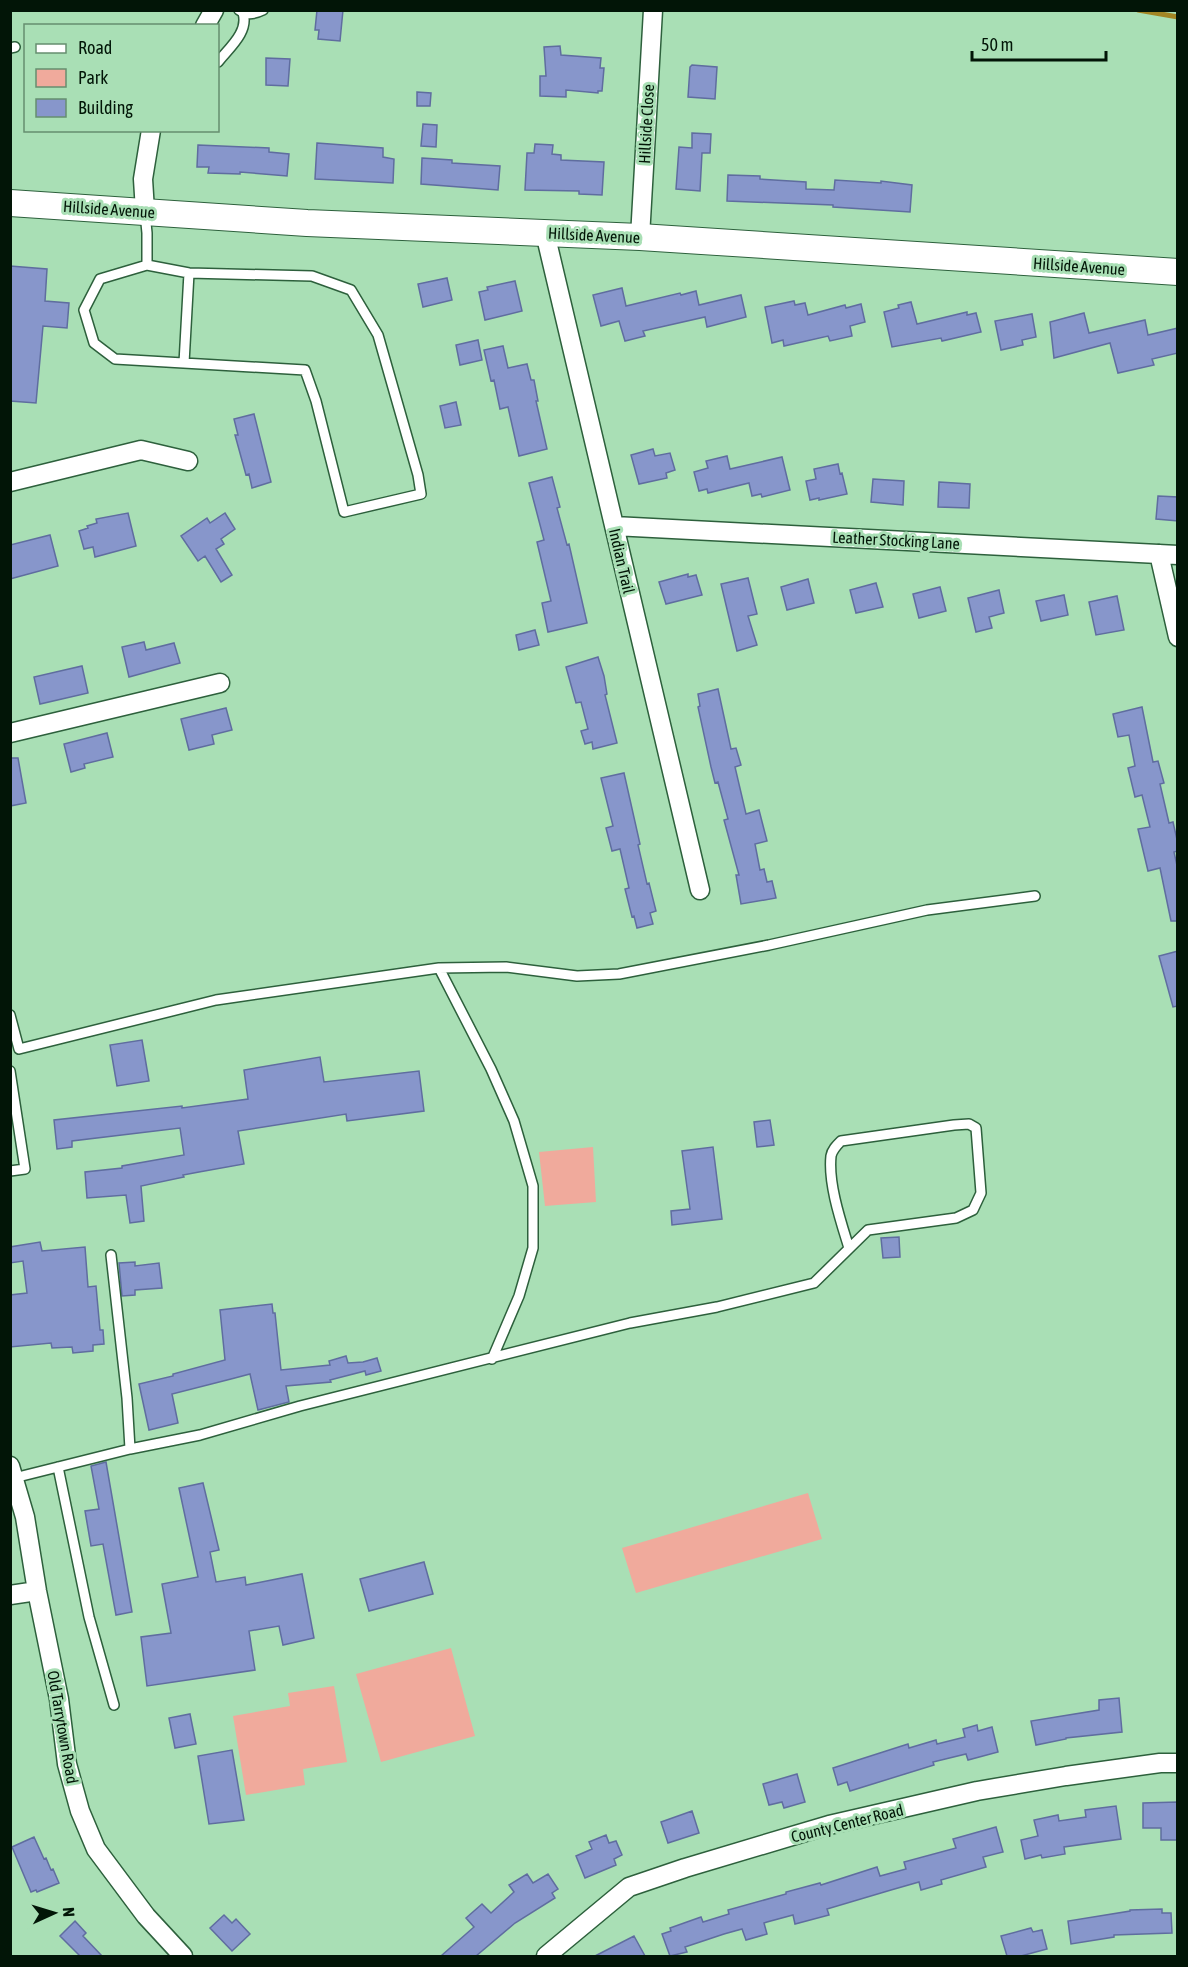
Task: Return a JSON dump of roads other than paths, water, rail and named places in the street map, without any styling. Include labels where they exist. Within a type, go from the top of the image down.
[{"type":"main road","name":"Hillside Avenue","points":[[10,203],[307,223],[640,237],[1178,272]]},
{"type":"street","points":[[206,24],[214,10]]},
{"type":"street","name":"Hillside Close","points":[[640,237],[652,10]]},
{"type":"street","points":[[145,211],[143,179],[151,132]]},
{"type":"street","name":"Indian Trail","points":[[544,233],[699,890]]},
{"type":"street","points":[[10,482],[141,450],[188,461]]},
{"type":"street","name":"Leather Stocking Lane","points":[[614,526],[1178,555]]},
{"type":"street","points":[[1159,554],[1178,637]]},
{"type":"street","points":[[10,733],[220,683]]},
{"type":"street","name":"Old Tarrytown Road","points":[[12,1472],[25,1517],[59,1699],[67,1764],[80,1811],[96,1849],[146,1916],[183,1956]]},
{"type":"street","points":[[10,1595],[37,1591]]},
{"type":"street","name":"County Center Road","points":[[546,1956],[629,1887],[685,1868],[829,1825],[977,1791],[1066,1776],[1160,1763],[1178,1763]]},
{"type":"lane","points":[[241,12],[252,14],[263,10]]},
{"type":"lane","points":[[219,61],[240,35],[245,20],[241,12]]},
{"type":"lane","points":[[145,211],[147,265]]},
{"type":"lane","points":[[147,265],[189,273],[312,276],[351,290],[378,335],[418,475],[421,494],[344,512],[316,401],[305,370],[115,358],[94,343],[84,310],[100,279],[147,265]]},
{"type":"lane","points":[[184,363],[189,273]]},
{"type":"lane","points":[[10,1015],[15,1050],[216,1000],[439,968],[506,968],[577,976],[619,974],[769,945],[927,910],[1035,896]]},
{"type":"lane","points":[[439,968],[514,1121],[533,1186],[533,1248],[519,1296],[492,1359]]},
{"type":"lane","points":[[10,1071],[25,1169],[10,1171]]},
{"type":"lane","points":[[12,1472],[58,1467],[200,1435],[300,1406],[630,1323],[717,1307],[814,1282],[868,1230],[956,1218],[973,1210],[981,1193],[976,1128],[969,1124],[954,1125],[841,1141],[834,1147],[831,1155],[832,1178],[849,1248]]},
{"type":"lane","points":[[111,1255],[127,1398],[130,1449]]},
{"type":"lane","points":[[58,1467],[89,1617],[114,1705]]},
{"type":"waterway","points":[[1138,10],[1178,17]]}]
